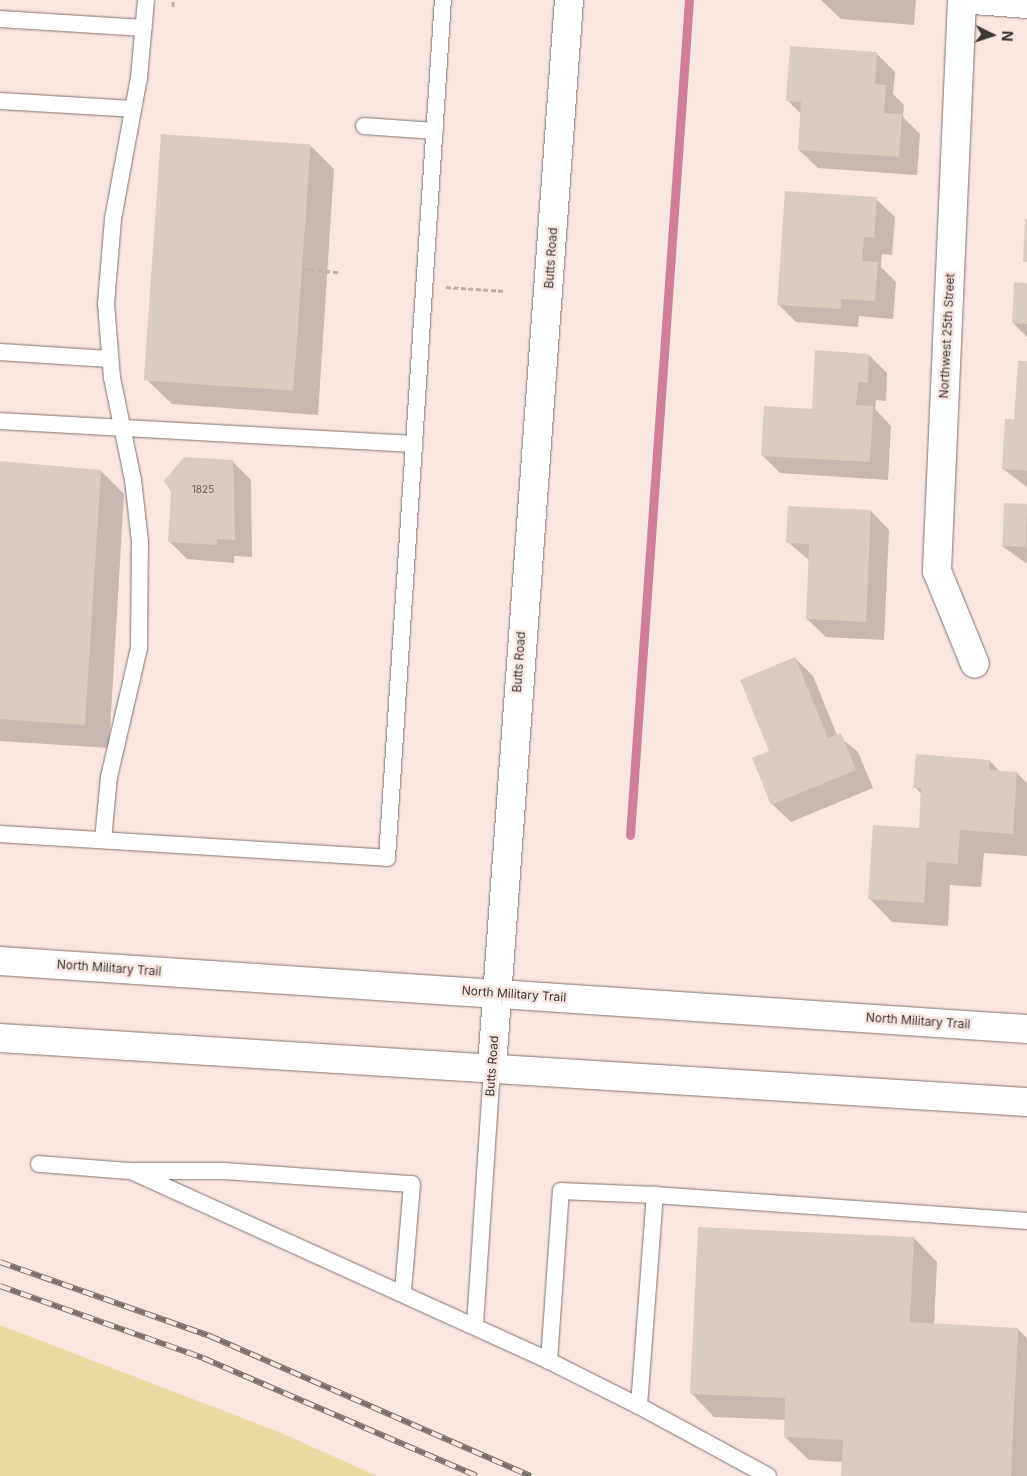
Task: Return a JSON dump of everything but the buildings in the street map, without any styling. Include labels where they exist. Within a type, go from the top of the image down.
[{"type":"main road","name":"Butts Road","points":[[492,1066],[569,0]]},
{"type":"main road","name":"Northwest 25th Street","points":[[962,0],[937,571],[975,664]]},
{"type":"main road","points":[[974,0],[1027,4]]},
{"type":"main road","name":"North Military Trail","points":[[0,961],[1027,1028]]},
{"type":"main road","points":[[0,1038],[492,1066],[1027,1102]]},
{"type":"lane","points":[[103,840],[109,777],[136,672],[140,624],[140,542],[109,360],[106,304],[110,249],[133,109],[146,0]]},
{"type":"lane","points":[[0,834],[387,858],[443,0]]},
{"type":"lane","points":[[3,20],[144,28]]},
{"type":"lane","points":[[0,101],[133,109]]},
{"type":"lane","points":[[364,126],[435,131]]},
{"type":"lane","points":[[0,352],[109,360]]},
{"type":"lane","points":[[0,421],[414,444]]},
{"type":"lane","name":"Butts Road","points":[[475,1325],[492,1066]]},
{"type":"lane","points":[[38,1164],[131,1171],[224,1171],[412,1184],[403,1291]]},
{"type":"lane","points":[[131,1171],[403,1291],[475,1325],[639,1406],[768,1476]]},
{"type":"lane","points":[[549,1361],[561,1191],[655,1195],[1027,1221]]},
{"type":"lane","points":[[639,1406],[655,1195]]},
{"type":"path","points":[[173,0],[173,7]]},
{"type":"path","points":[[302,269],[338,272]]},
{"type":"path","points":[[438,287],[505,291]]},
{"type":"shaded area","points":[[0,1325],[279,1432],[377,1476],[0,1476]]},
{"type":"waterway","points":[[630,835],[689,0]]},
{"type":"railway","points":[[0,1262],[210,1336],[531,1476]]},
{"type":"railway","points":[[0,1286],[203,1358],[477,1476]]}]
